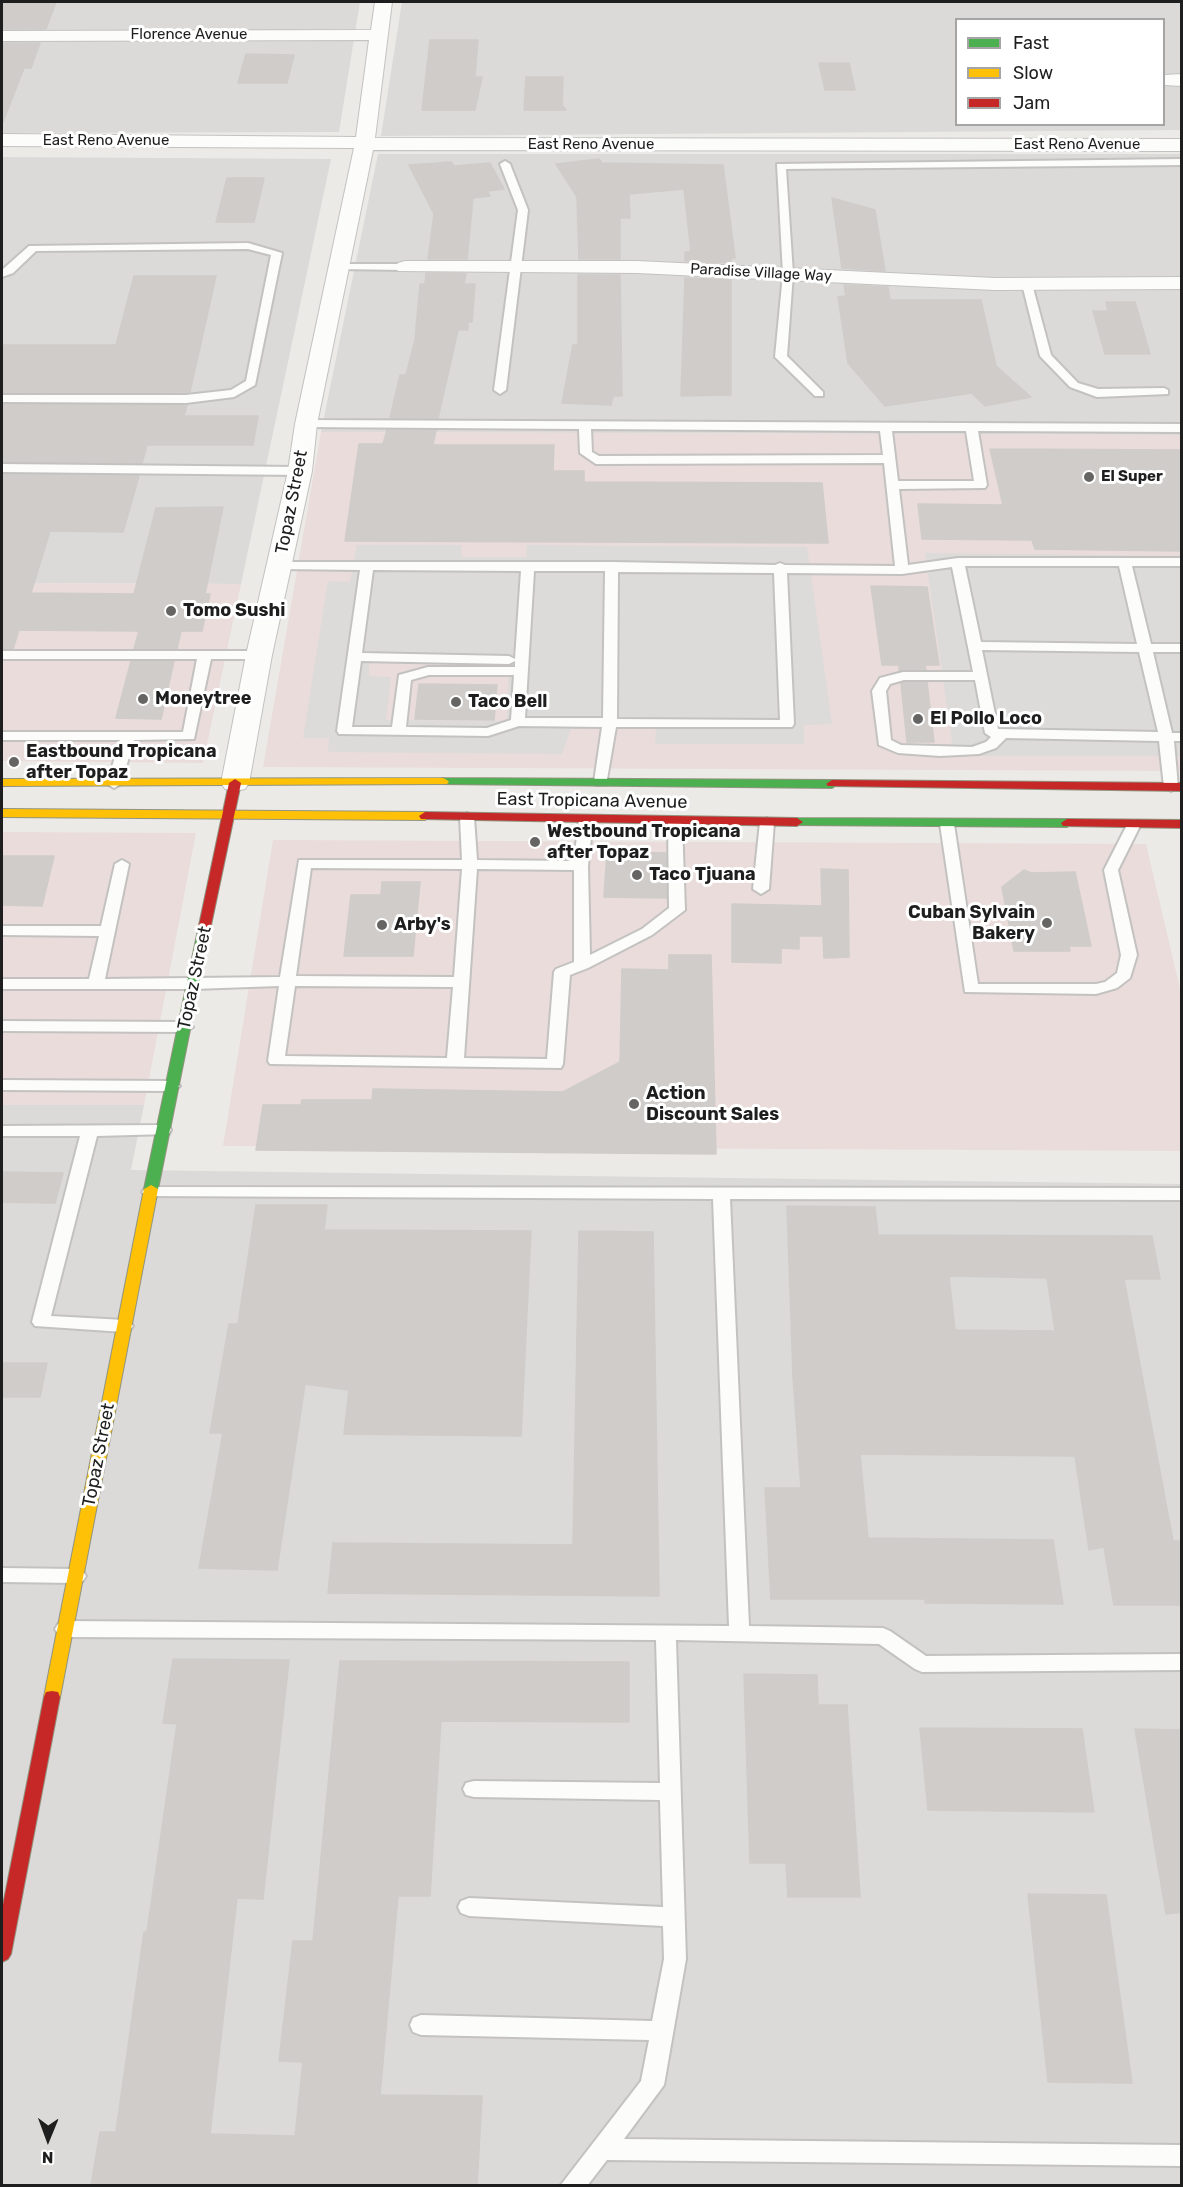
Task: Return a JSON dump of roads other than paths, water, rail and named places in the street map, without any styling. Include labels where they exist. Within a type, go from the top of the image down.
[{"type":"main road","name":"East Tropicana Avenue","points":[[2,783],[601,782],[1176,787]]},
{"type":"main road","name":"Topaz Street","points":[[2,1954],[124,1326],[227,813],[235,783]]},
{"type":"main road","points":[[1107,801],[1153,794],[1176,787]]},
{"type":"main road","points":[[947,824],[959,815],[977,810],[999,808]]},
{"type":"main road","points":[[1167,824],[1164,816],[1169,810]]},
{"type":"main road","name":"East Tropicana Avenue","points":[[2,813],[227,813],[947,824],[1182,824]]},
{"type":"street","name":"Topaz Street","points":[[235,783],[259,656],[300,471],[306,424],[365,143],[377,34],[383,2]]},
{"type":"street","name":"Florence Avenue","points":[[2,36],[377,34]]},
{"type":"street","points":[[1165,80],[1182,80]]},
{"type":"street","name":"East Reno Avenue","points":[[2,141],[1182,145]]},
{"type":"street","name":"Paradise Village Way","points":[[405,267],[637,267],[1027,284],[1182,283]]},
{"type":"lane","points":[[819,394],[781,357],[788,274],[782,166],[1182,162]]},
{"type":"lane","points":[[500,390],[523,210],[505,164]]},
{"type":"lane","points":[[2,274],[9,271],[33,248],[248,246],[276,253],[251,383],[234,393],[186,399],[2,399]]},
{"type":"lane","name":"Paradise Village Way","points":[[340,267],[405,267]]},
{"type":"lane","points":[[1027,284],[1046,356],[1074,385],[1097,393],[1164,393]]},
{"type":"lane","points":[[306,424],[1182,428]]},
{"type":"lane","points":[[585,426],[586,453],[596,460],[890,459]]},
{"type":"lane","points":[[886,427],[902,570]]},
{"type":"lane","points":[[893,485],[981,485],[971,428]]},
{"type":"lane","points":[[2,468],[300,471]]},
{"type":"lane","points":[[279,565],[780,567],[902,570],[958,562],[1182,562]]},
{"type":"lane","points":[[958,562],[992,733],[1182,737]]},
{"type":"lane","points":[[1125,562],[1176,787]]},
{"type":"lane","points":[[367,566],[344,731],[488,732],[518,722],[787,724],[780,567]]},
{"type":"lane","points":[[518,722],[528,566]]},
{"type":"lane","points":[[601,782],[610,722],[612,566]]},
{"type":"lane","points":[[976,646],[1182,648]]},
{"type":"lane","points":[[2,655],[259,656]]},
{"type":"lane","points":[[2,736],[189,736],[205,655]]},
{"type":"lane","points":[[354,657],[521,665]]},
{"type":"lane","points":[[399,731],[404,678],[428,671],[521,665]]},
{"type":"lane","points":[[982,676],[903,676],[885,681],[879,691],[884,742],[898,749],[940,752],[974,751],[991,745],[1002,733]]},
{"type":"lane","points":[[114,784],[128,736]]},
{"type":"lane","points":[[455,1063],[470,865],[467,817]]},
{"type":"lane","points":[[582,965],[581,866],[586,819]]},
{"type":"lane","points":[[581,866],[304,864],[276,1061],[555,1064],[562,972],[582,965],[647,932],[677,910],[675,821]]},
{"type":"lane","points":[[761,889],[767,822]]},
{"type":"lane","points":[[947,824],[971,989],[1096,990],[1112,985],[1124,975],[1129,955],[1111,870],[1134,824]]},
{"type":"lane","points":[[96,984],[122,864]]},
{"type":"lane","points":[[2,930],[107,931]]},
{"type":"lane","points":[[2,984],[461,982]]},
{"type":"lane","points":[[2,1026],[185,1027]]},
{"type":"lane","points":[[2,1085],[172,1086]]},
{"type":"lane","points":[[2,1131],[163,1130]]},
{"type":"lane","points":[[90,1131],[42,1322],[124,1326]]},
{"type":"lane","points":[[151,1192],[1182,1194]]},
{"type":"lane","points":[[721,1193],[739,1633]]},
{"type":"lane","points":[[2,1575],[76,1575]]},
{"type":"lane","points":[[65,1629],[666,1632],[883,1636],[922,1664],[1182,1662]]},
{"type":"lane","points":[[572,2186],[652,2085],[675,1959],[666,1632]]},
{"type":"lane","points":[[474,1789],[670,1792]]},
{"type":"lane","points":[[2,1837],[25,1837]]},
{"type":"lane","points":[[469,1907],[674,1917]]},
{"type":"lane","points":[[421,2025],[662,2031]]},
{"type":"lane","points":[[601,2149],[1182,2156]]},
{"type":"place","name":"El Super","points":[[1089,477]]},
{"type":"place","name":"Tomo Sushi","points":[[171,611]]},
{"type":"place","name":"Moneytree","points":[[143,699]]},
{"type":"place","name":"Taco Bell","points":[[456,702]]},
{"type":"place","name":"El Pollo Loco","points":[[918,719]]},
{"type":"place","name":"Eastbound Tropicana after Topaz","points":[[14,762]]},
{"type":"place","name":"Westbound Tropicana after Topaz","points":[[535,842]]},
{"type":"place","name":"Taco Tjuana","points":[[637,875]]},
{"type":"place","name":"Cuban Sylvain Bakery","points":[[1047,923]]},
{"type":"place","name":"Arby's","points":[[382,925]]},
{"type":"place","name":"Action Discount Sales","points":[[634,1104]]}]
